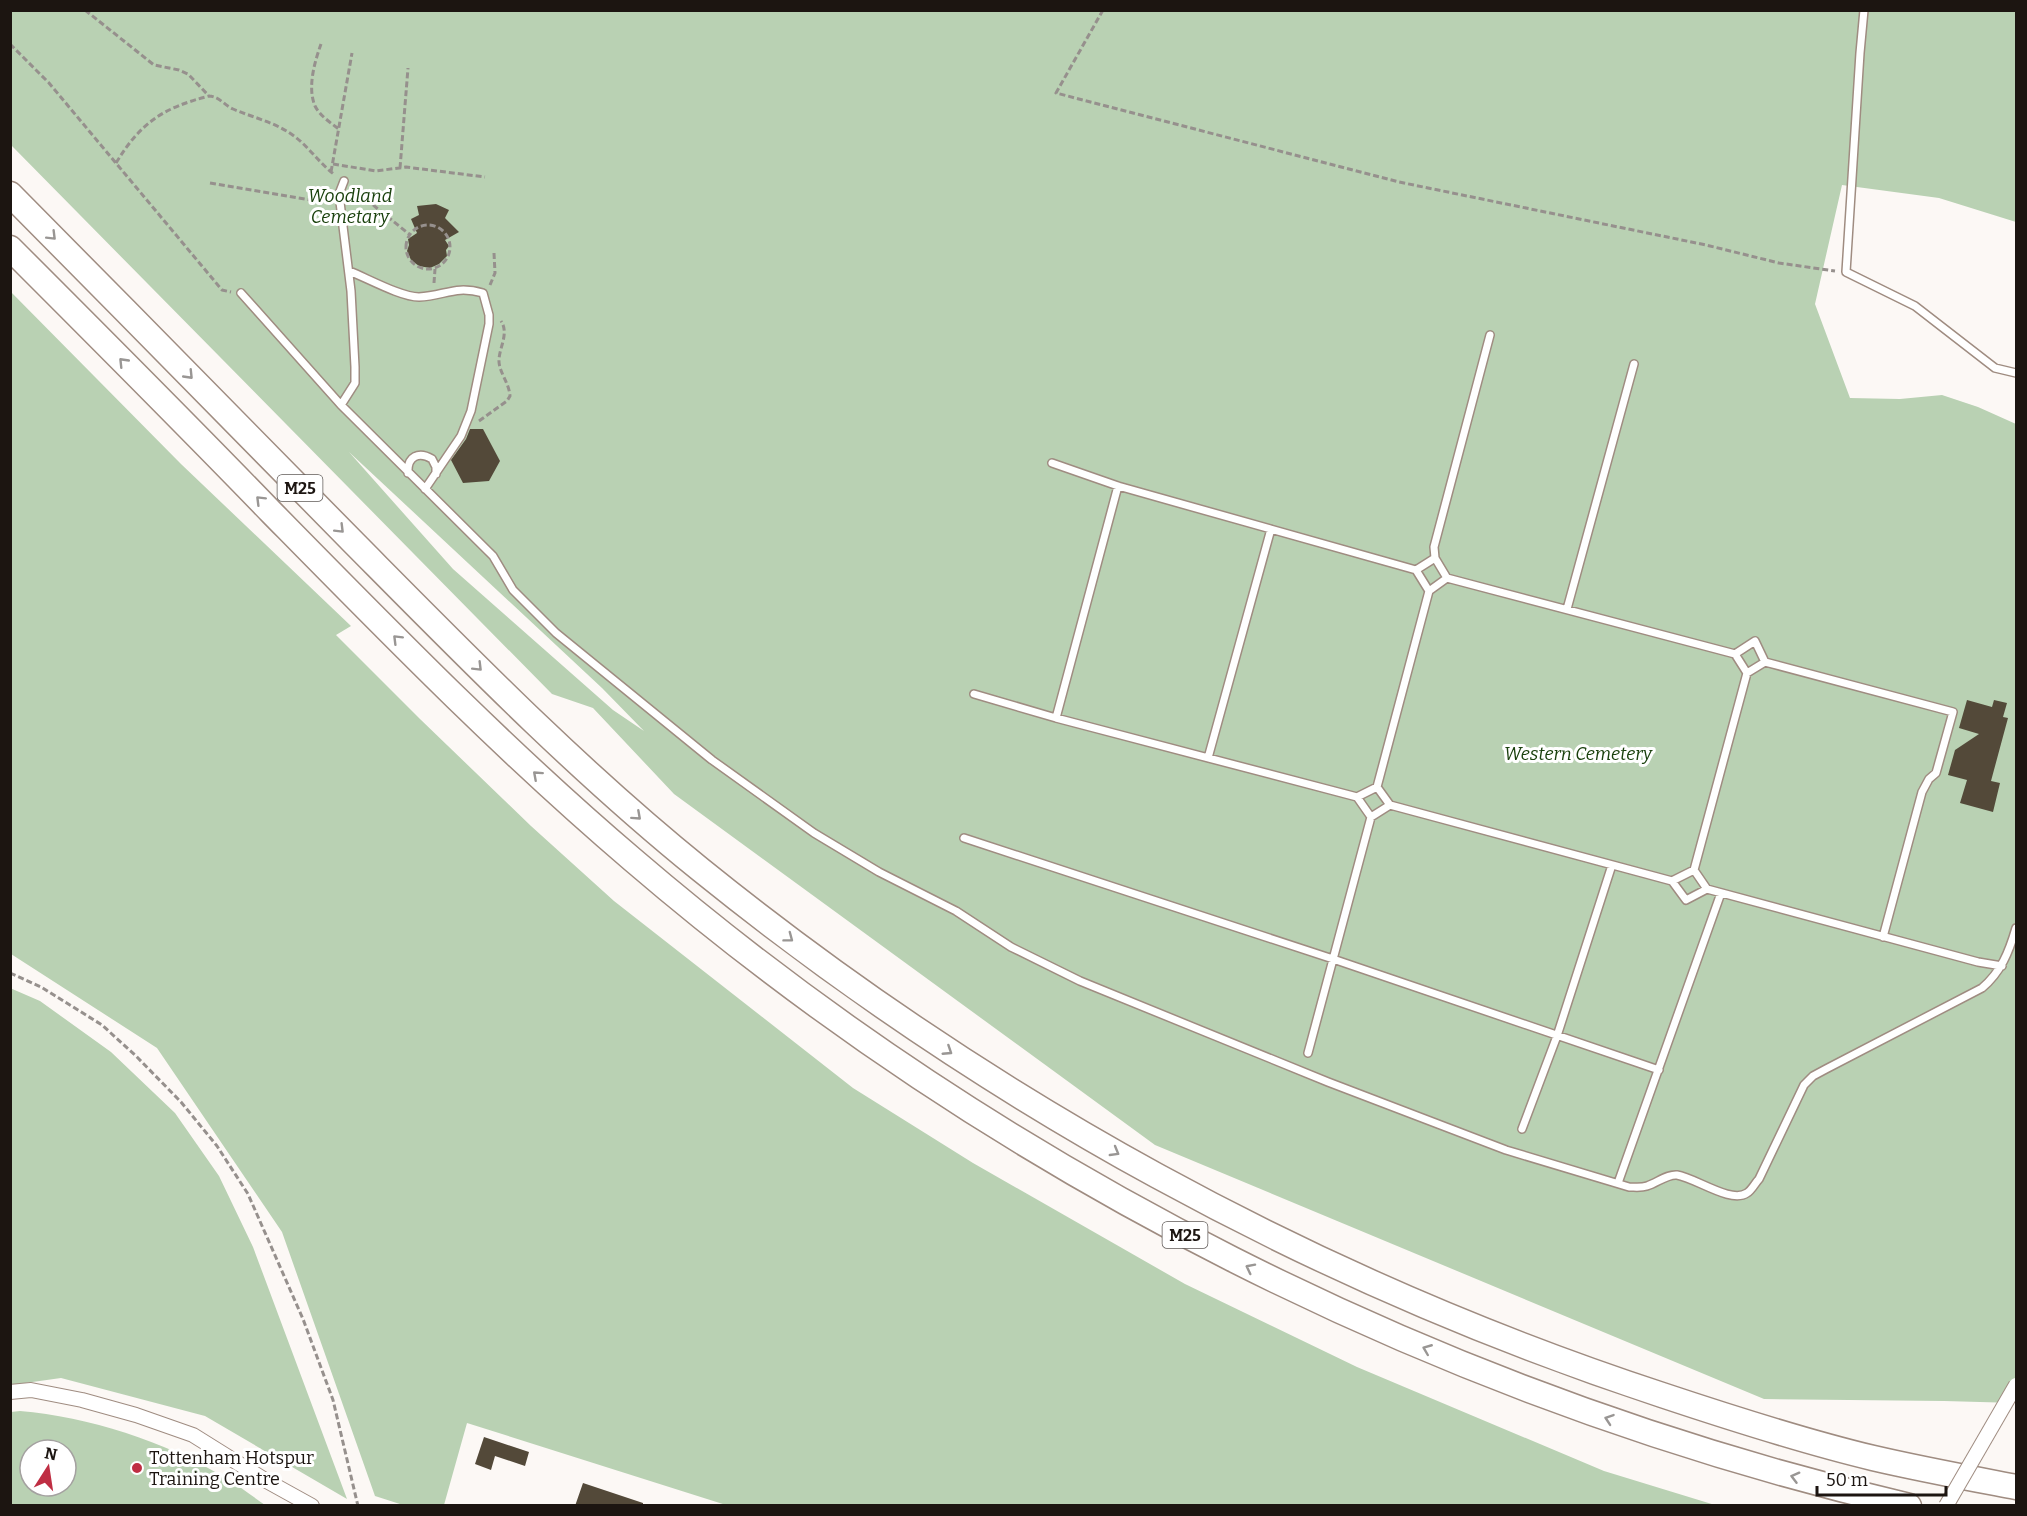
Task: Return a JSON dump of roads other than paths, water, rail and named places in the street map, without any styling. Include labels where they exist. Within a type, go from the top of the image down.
[{"type":"highway","name":"M25","points":[[10,194],[419,608],[585,769],[699,868],[754,911],[865,993],[979,1071],[1098,1143],[1219,1209],[1344,1270],[1471,1326],[1593,1372],[1732,1418],[1872,1457],[2016,1487]]},
{"type":"highway","name":"M25","points":[[10,248],[345,588],[529,768],[686,905],[795,989],[908,1070],[1025,1144],[1145,1213],[1269,1277],[1395,1335],[1524,1388],[1692,1446],[1815,1482],[1910,1506]]},
{"type":"street","points":[[1946,1506],[2016,1385]]},
{"type":"street","points":[[10,1392],[31,1390],[82,1400],[136,1415],[193,1435],[312,1506]]},
{"type":"lane","points":[[1864,10],[1846,272],[1915,306],[1995,368],[2016,373]]},
{"type":"lane","points":[[341,405],[355,383],[350,271],[345,251],[342,205],[339,194],[344,181]]},
{"type":"lane","points":[[350,271],[408,296],[420,297],[469,289],[483,293],[489,315],[476,390],[466,424],[461,436],[425,489]]},
{"type":"lane","points":[[241,293],[341,405],[493,556],[513,590],[556,633],[712,760],[814,833],[879,872],[956,911],[1011,947],[1080,981],[1328,1082],[1506,1150],[1640,1188],[1666,1177],[1678,1175],[1731,1196],[1742,1196],[1749,1192],[1758,1179],[1804,1084],[1813,1076],[1970,996],[1994,978],[2002,966],[2016,928]]},
{"type":"lane","points":[[1491,334],[1434,547],[1435,558],[1447,578],[1735,654],[1747,673]]},
{"type":"lane","points":[[1566,609],[1634,364]]},
{"type":"lane","points":[[408,473],[409,462],[412,458],[423,455],[432,459],[436,467],[436,474]]},
{"type":"lane","points":[[1052,463],[1118,486],[1416,570],[1429,591]]},
{"type":"lane","points":[[1056,718],[1118,486]]},
{"type":"lane","points":[[1208,758],[1271,529]]},
{"type":"lane","points":[[1416,570],[1435,558]]},
{"type":"lane","points":[[1357,797],[1377,787],[1429,591],[1447,578]]},
{"type":"lane","points":[[1735,654],[1755,641],[1765,662]]},
{"type":"lane","points":[[1672,881],[1694,870],[1747,673],[1765,662],[1953,712],[1936,773],[1929,779],[1922,792],[1883,937]]},
{"type":"lane","points":[[974,694],[1056,718],[1357,797],[1371,817]]},
{"type":"lane","points":[[1377,787],[1390,806],[1672,881],[1686,900],[1707,889]]},
{"type":"lane","points":[[1308,1053],[1371,817],[1390,806]]},
{"type":"lane","points":[[964,838],[1333,959],[1659,1070]]},
{"type":"lane","points":[[1522,1129],[1557,1036],[1612,865]]},
{"type":"lane","points":[[1694,870],[1707,889],[1978,962],[2002,966]]},
{"type":"lane","points":[[1618,1183],[1721,893]]},
{"type":"place","name":"Tottenham Hotspur Training Centre","points":[[137,1468]]},
{"type":"park label","name":"Woodland Cemetary","points":[[350,206]]},
{"type":"park label","name":"Western Cemetery","points":[[1578,754]]}]
